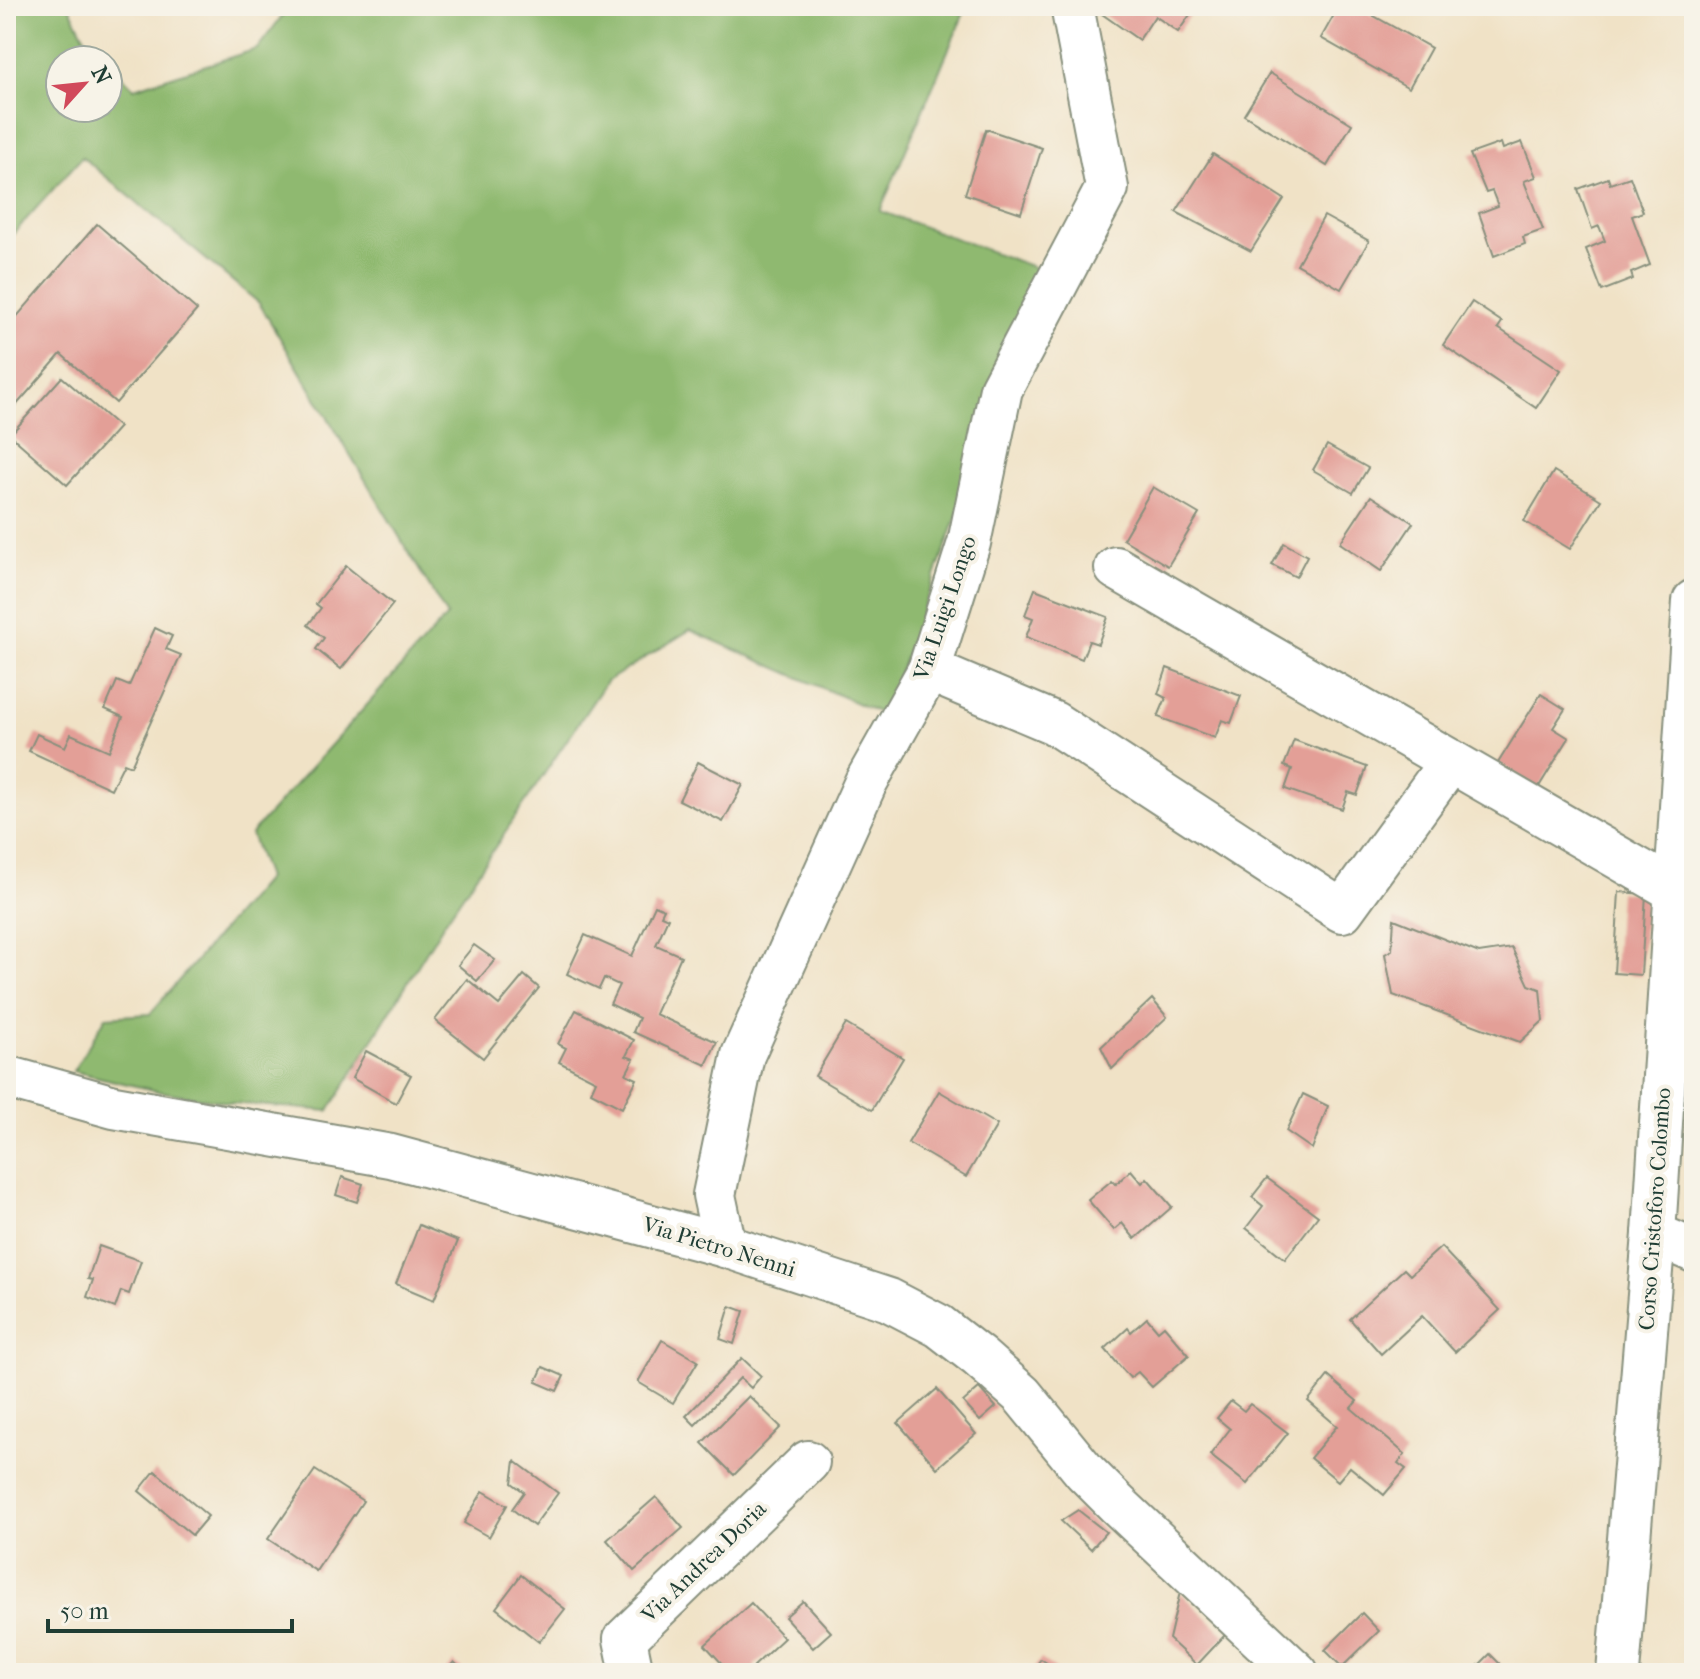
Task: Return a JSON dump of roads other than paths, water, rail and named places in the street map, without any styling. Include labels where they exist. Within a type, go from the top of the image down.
[{"type":"street","name":"Via Luigi Longo","points":[[725,1246],[714,1195],[743,1055],[866,782],[929,670],[969,543],[1001,389],[1107,188],[1072,6]]},
{"type":"street","points":[[1116,568],[1676,891]]},
{"type":"street","name":"Corso Cristoforo Colombo","points":[[1618,1673],[1654,1234],[1694,601]]},
{"type":"street","points":[[929,670],[1054,723],[1342,911],[1451,761]]},
{"type":"street","name":"Via Pietro Nenni","points":[[6,1077],[114,1107],[391,1156],[725,1246],[889,1300],[949,1334],[1022,1395],[1106,1493],[1297,1673]]},
{"type":"street","points":[[1654,1234],[1694,1251]]},
{"type":"street","name":"Via Andrea Doria","points":[[632,1673],[625,1639],[808,1462]]}]
